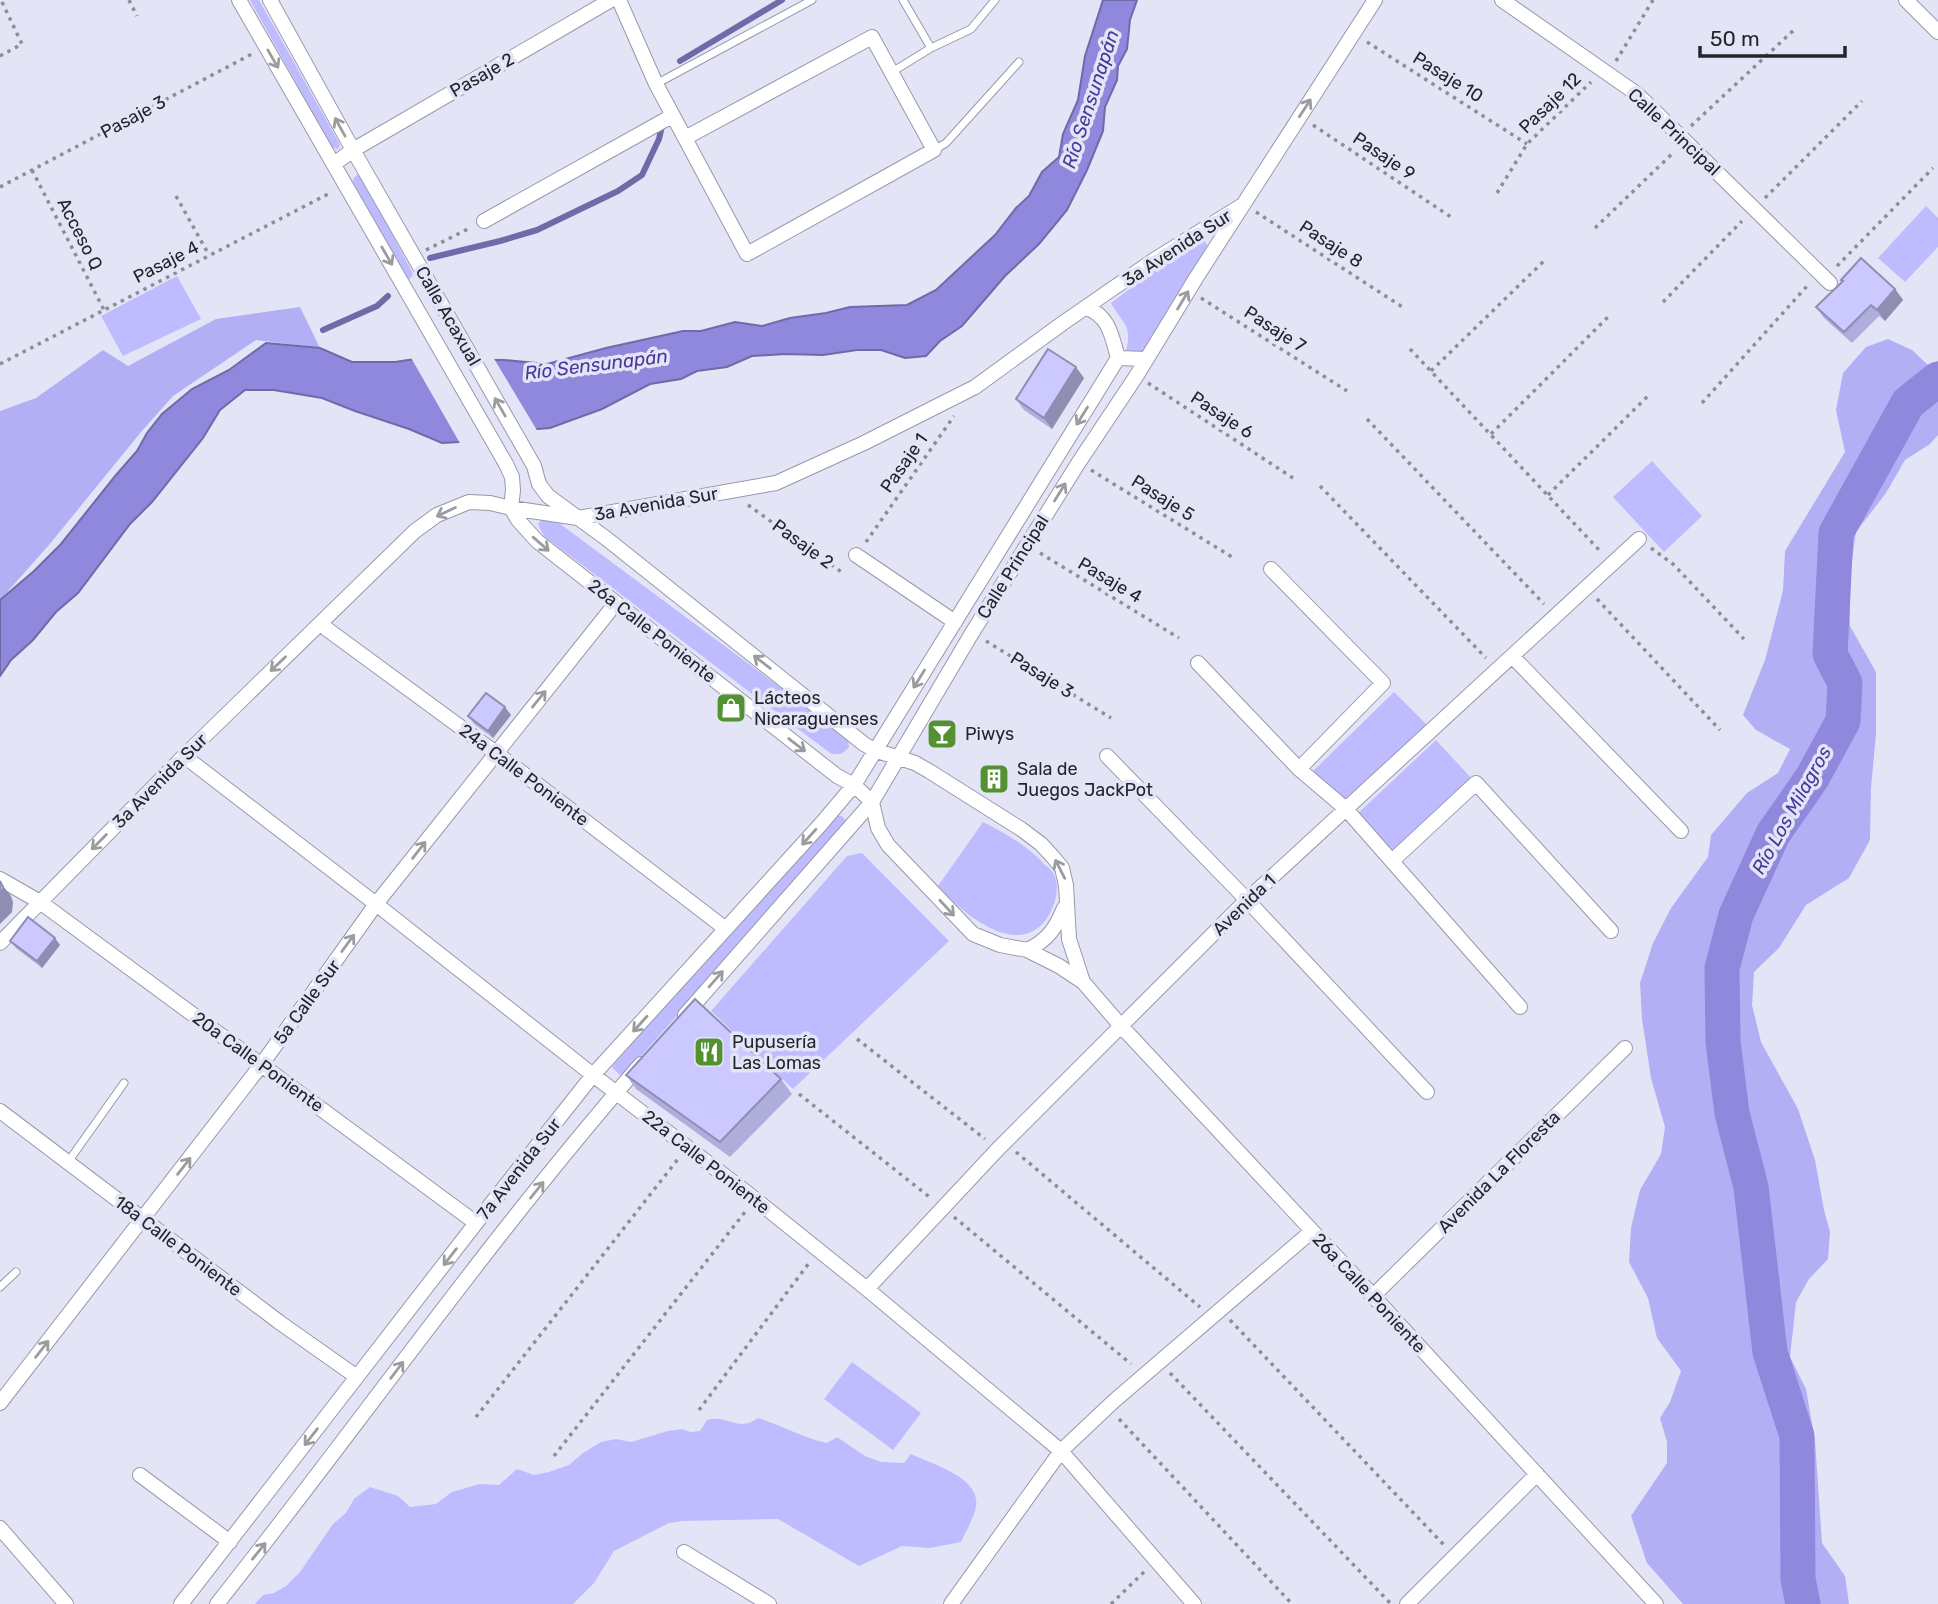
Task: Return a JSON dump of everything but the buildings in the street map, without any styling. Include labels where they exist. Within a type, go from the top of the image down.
[{"type":"street","name":"Calle Acaxual","points":[[239,0],[506,464],[512,477],[511,508]]},
{"type":"street","name":"Calle Acaxual","points":[[270,0],[534,466],[539,484],[548,496],[578,518]]},
{"type":"street","name":"Pasaje 2","points":[[353,150],[611,0]]},
{"type":"street","points":[[619,0],[672,116],[747,254],[934,150],[872,37],[685,138]]},
{"type":"street","name":"Calle Principal","points":[[897,758],[972,632],[1079,462],[1375,0]]},
{"type":"street","name":"Calle Principal","points":[[1502,0],[1637,94],[1824,278]]},
{"type":"street","points":[[1906,0],[1938,32]]},
{"type":"street","points":[[484,221],[672,116]]},
{"type":"street","points":[[334,164],[353,150]]},
{"type":"street","name":"3a Avenida Sur","points":[[0,943],[184,756],[415,531],[431,519],[469,502],[578,518],[776,483],[975,387],[1154,260],[1244,205]]},
{"type":"street","points":[[1086,308],[1096,311],[1103,318],[1118,358],[1147,359]]},
{"type":"street","name":"Calle Principal","points":[[874,750],[1118,358]]},
{"type":"street","name":"26a Calle Poniente","points":[[511,508],[537,541],[837,776],[854,785],[872,802],[878,828],[888,845],[973,934],[1000,945],[1027,950],[1083,982],[1121,1027],[1656,1604]]},
{"type":"street","points":[[578,518],[874,750],[897,758],[872,802],[671,1030]]},
{"type":"street","name":"Avenida 1","points":[[867,1289],[1001,1146],[1247,900],[1639,539]]},
{"type":"street","points":[[856,555],[955,622]]},
{"type":"street","points":[[1271,569],[1383,683],[1299,769]]},
{"type":"street","name":"5a Calle Sur","points":[[0,1403],[262,1065],[376,904],[616,603]]},
{"type":"street","name":"24a Calle Poniente","points":[[320,624],[496,752],[726,929]]},
{"type":"street","points":[[1512,656],[1681,831]]},
{"type":"street","points":[[1198,663],[1299,769],[1346,809],[1520,1007]]},
{"type":"street","name":"7a Avenida Sur","points":[[181,1604],[593,1076],[821,824],[854,785],[874,750]]},
{"type":"street","name":"22a Calle Poniente","points":[[184,756],[593,1076],[688,1146],[867,1289],[1061,1451],[1194,1604]]},
{"type":"street","points":[[1107,756],[1427,1092]]},
{"type":"street","name":"26a Calle Poniente","points":[[897,758],[915,763],[929,771],[1021,829],[1041,844],[1062,867],[1068,899],[1069,939],[1083,982]]},
{"type":"street","points":[[1392,861],[1476,783],[1611,931]]},
{"type":"street","name":"20a Calle Poniente","points":[[0,879],[40,902],[476,1223]]},
{"type":"street","points":[[1027,950],[1041,943],[1053,932],[1068,899]]},
{"type":"street","name":"Avenida La Floresta","points":[[1373,1296],[1625,1048]]},
{"type":"street","name":"7a Avenida Sur","points":[[217,1604],[290,1513],[496,1240],[653,1051]]},
{"type":"street","name":"18a Calle Poniente","points":[[0,1111],[279,1322],[358,1377]]},
{"type":"street","points":[[951,1604],[1061,1451],[1107,1407],[1312,1231]]},
{"type":"street","points":[[1407,1604],[1537,1474]]},
{"type":"street","points":[[141,1475],[230,1542]]},
{"type":"street","points":[[0,1528],[65,1604]]},
{"type":"street","points":[[684,1552],[769,1604]]},
{"type":"lane","points":[[656,84],[812,0]]},
{"type":"lane","points":[[903,0],[931,48]]},
{"type":"lane","points":[[891,72],[931,48],[971,29],[995,0]]},
{"type":"lane","points":[[934,150],[946,143],[1019,62]]},
{"type":"lane","points":[[67,1163],[124,1083]]},
{"type":"lane","points":[[0,1287],[16,1272]]},
{"type":"path","points":[[0,56],[22,44],[1,0]]},
{"type":"path","points":[[129,0],[137,16]]},
{"type":"path","name":"Pasaje 12","points":[[1497,193],[1527,144],[1605,73],[1653,0]]},
{"type":"path","points":[[1595,228],[1795,29]]},
{"type":"path","name":"Pasaje 10","points":[[1353,34],[1527,144]]},
{"type":"path","name":"Pasaje 3","points":[[0,187],[265,47]]},
{"type":"path","points":[[1663,302],[1862,101]]},
{"type":"path","name":"Pasaje 9","points":[[1299,117],[1454,219]]},
{"type":"path","points":[[1702,403],[1933,168]]},
{"type":"path","name":"Acceso Q","points":[[32,170],[104,310]]},
{"type":"path","name":"Pasaje 4","points":[[0,364],[346,184]]},
{"type":"path","points":[[176,196],[209,255]]},
{"type":"path","name":"Pasaje 8","points":[[1244,205],[1404,308]]},
{"type":"path","points":[[414,256],[484,221]]},
{"type":"path","points":[[1431,371],[1546,259]]},
{"type":"path","name":"Pasaje 7","points":[[1189,290],[1347,391]]},
{"type":"path","points":[[1491,434],[1609,316]]},
{"type":"path","points":[[1410,349],[1612,563]]},
{"type":"path","name":"Pasaje 6","points":[[1137,375],[1293,478]]},
{"type":"path","name":"Pasaje 1","points":[[856,555],[975,387]]},
{"type":"path","points":[[1548,495],[1650,394]]},
{"type":"path","points":[[1367,419],[1555,615]]},
{"type":"path","name":"Pasaje 5","points":[[1079,462],[1232,557]]},
{"type":"path","points":[[1320,486],[1497,670]]},
{"type":"path","name":"Pasaje 2","points":[[729,491],[843,573]]},
{"type":"path","points":[[1639,539],[1673,564],[1744,639]]},
{"type":"path","name":"Pasaje 4","points":[[1027,545],[1179,638]]},
{"type":"path","points":[[1586,587],[1720,730]]},
{"type":"path","name":"Pasaje 3","points":[[972,632],[1111,718]]},
{"type":"path","points":[[856,1039],[1001,1146],[1217,1314],[1455,1556]]},
{"type":"path","points":[[799,1094],[943,1208],[1144,1375]]},
{"type":"path","points":[[476,1417],[688,1146]]},
{"type":"path","points":[[554,1456],[754,1199]]},
{"type":"path","points":[[699,1410],[818,1250]]},
{"type":"path","points":[[1160,1362],[1391,1604]]},
{"type":"path","points":[[1107,1407],[1292,1604]]},
{"type":"path","points":[[1111,1604],[1155,1561]]},
{"type":"shaded area","points":[[250,0],[259,0],[338,141],[338,149],[331,146]]},
{"type":"shaded area","points":[[357,175],[363,179],[413,274],[410,279],[405,277],[353,182]]},
{"type":"shaded area","points":[[1926,206],[1938,218],[1938,247],[1905,282],[1878,258]]},
{"type":"shaded area","points":[[1196,239],[1205,241],[1208,247],[1146,351],[1126,352],[1127,330],[1111,303]]},
{"type":"shaded area","points":[[177,276],[201,319],[123,356],[101,316]]},
{"type":"shaded area","points":[[300,307],[320,348],[256,340],[173,396],[0,600],[0,411],[36,398],[103,350],[128,366],[216,319]]},
{"type":"shaded area","points":[[1888,339],[1912,350],[1928,365],[1938,361],[1938,435],[1930,444],[1905,460],[1886,493],[1856,532],[1849,582],[1850,626],[1876,672],[1876,734],[1870,840],[1849,878],[1806,905],[1779,948],[1754,972],[1752,1005],[1761,1042],[1798,1109],[1815,1160],[1830,1232],[1828,1259],[1809,1279],[1796,1302],[1790,1357],[1806,1389],[1815,1441],[1822,1543],[1845,1576],[1849,1604],[1683,1604],[1647,1563],[1631,1516],[1667,1463],[1667,1442],[1660,1418],[1670,1402],[1681,1371],[1657,1338],[1648,1298],[1629,1262],[1631,1228],[1640,1190],[1661,1154],[1665,1127],[1651,1078],[1642,1019],[1640,983],[1653,943],[1671,908],[1708,857],[1711,835],[1747,793],[1778,773],[1790,749],[1756,730],[1743,715],[1765,660],[1783,591],[1785,551],[1845,452],[1836,410],[1843,373],[1866,347]]},
{"type":"shaded area","points":[[1652,461],[1702,516],[1664,552],[1613,497]]},
{"type":"shaded area","points":[[542,519],[555,520],[843,734],[848,739],[849,747],[841,754],[830,753],[544,536],[538,524]]},
{"type":"shaded area","points":[[1394,692],[1432,730],[1346,809],[1308,776]]},
{"type":"shaded area","points":[[1436,740],[1476,783],[1392,861],[1354,817]]},
{"type":"shaded area","points":[[836,814],[843,817],[847,824],[626,1073],[620,1075],[612,1067],[614,1064]]},
{"type":"shaded area","points":[[983,822],[1024,846],[1054,875],[1057,889],[1052,909],[1041,926],[1027,934],[1011,935],[995,930],[963,910],[938,886]]},
{"type":"shaded area","points":[[862,853],[949,941],[793,1089],[711,1011],[847,856]]},
{"type":"shaded area","points":[[852,1362],[921,1413],[893,1450],[824,1399]]},
{"type":"shaded area","points":[[758,1418],[827,1443],[837,1437],[865,1456],[881,1462],[904,1463],[911,1454],[963,1479],[971,1487],[976,1506],[961,1542],[930,1548],[902,1546],[859,1566],[778,1519],[683,1521],[669,1523],[614,1551],[594,1583],[573,1604],[255,1604],[263,1595],[274,1593],[286,1586],[300,1572],[333,1524],[346,1513],[354,1499],[370,1487],[398,1496],[410,1507],[436,1504],[452,1492],[480,1484],[499,1485],[517,1469],[534,1475],[569,1465],[601,1442],[616,1439],[631,1442],[682,1429],[700,1431],[707,1420],[721,1419],[744,1424]]},
{"type":"water","name":"Río Sensunapán","points":[[1103,0],[1137,0],[1130,20],[1127,49],[1118,66],[1117,80],[1105,107],[1103,131],[1087,170],[1067,210],[1039,244],[1005,276],[962,326],[940,341],[926,356],[905,358],[881,350],[857,350],[823,355],[752,356],[727,367],[697,371],[681,379],[650,384],[602,409],[550,428],[464,435],[459,442],[442,443],[322,398],[274,390],[245,390],[220,410],[203,438],[152,502],[130,524],[78,593],[56,612],[33,640],[11,660],[0,676],[0,600],[60,545],[137,451],[162,414],[192,389],[229,370],[266,343],[320,348],[352,362],[415,359],[504,360],[547,364],[606,348],[683,331],[701,331],[735,322],[762,326],[850,307],[907,305],[936,290],[995,235],[1029,196],[1042,172],[1059,157],[1063,134],[1078,100],[1085,56]]},
{"type":"pier","points":[[410,356],[493,357],[538,432],[466,438],[461,445]]},
{"type":"waterway","points":[[680,61],[782,0]]},
{"type":"waterway","points":[[430,258],[537,230],[618,191],[642,175],[659,139],[662,126]]},
{"type":"waterway","points":[[323,330],[377,306],[388,296]]},
{"type":"waterway","name":"Río Los Milagros","points":[[1803,1604],[1798,1579],[1797,1436],[1770,1352],[1751,1187],[1732,1113],[1723,1042],[1722,968],[1736,915],[1773,834],[1812,778],[1843,721],[1845,683],[1830,654],[1836,533],[1908,403],[1938,379]]},
{"type":"place","name":"Lácteos Nicaraguenses","points":[[731,708]]},
{"type":"place","name":"Piwys","points":[[942,734]]},
{"type":"place","name":"Sala de Juegos JackPot","points":[[994,779]]},
{"type":"place","name":"Pupusería Las Lomas","points":[[709,1052]]}]
